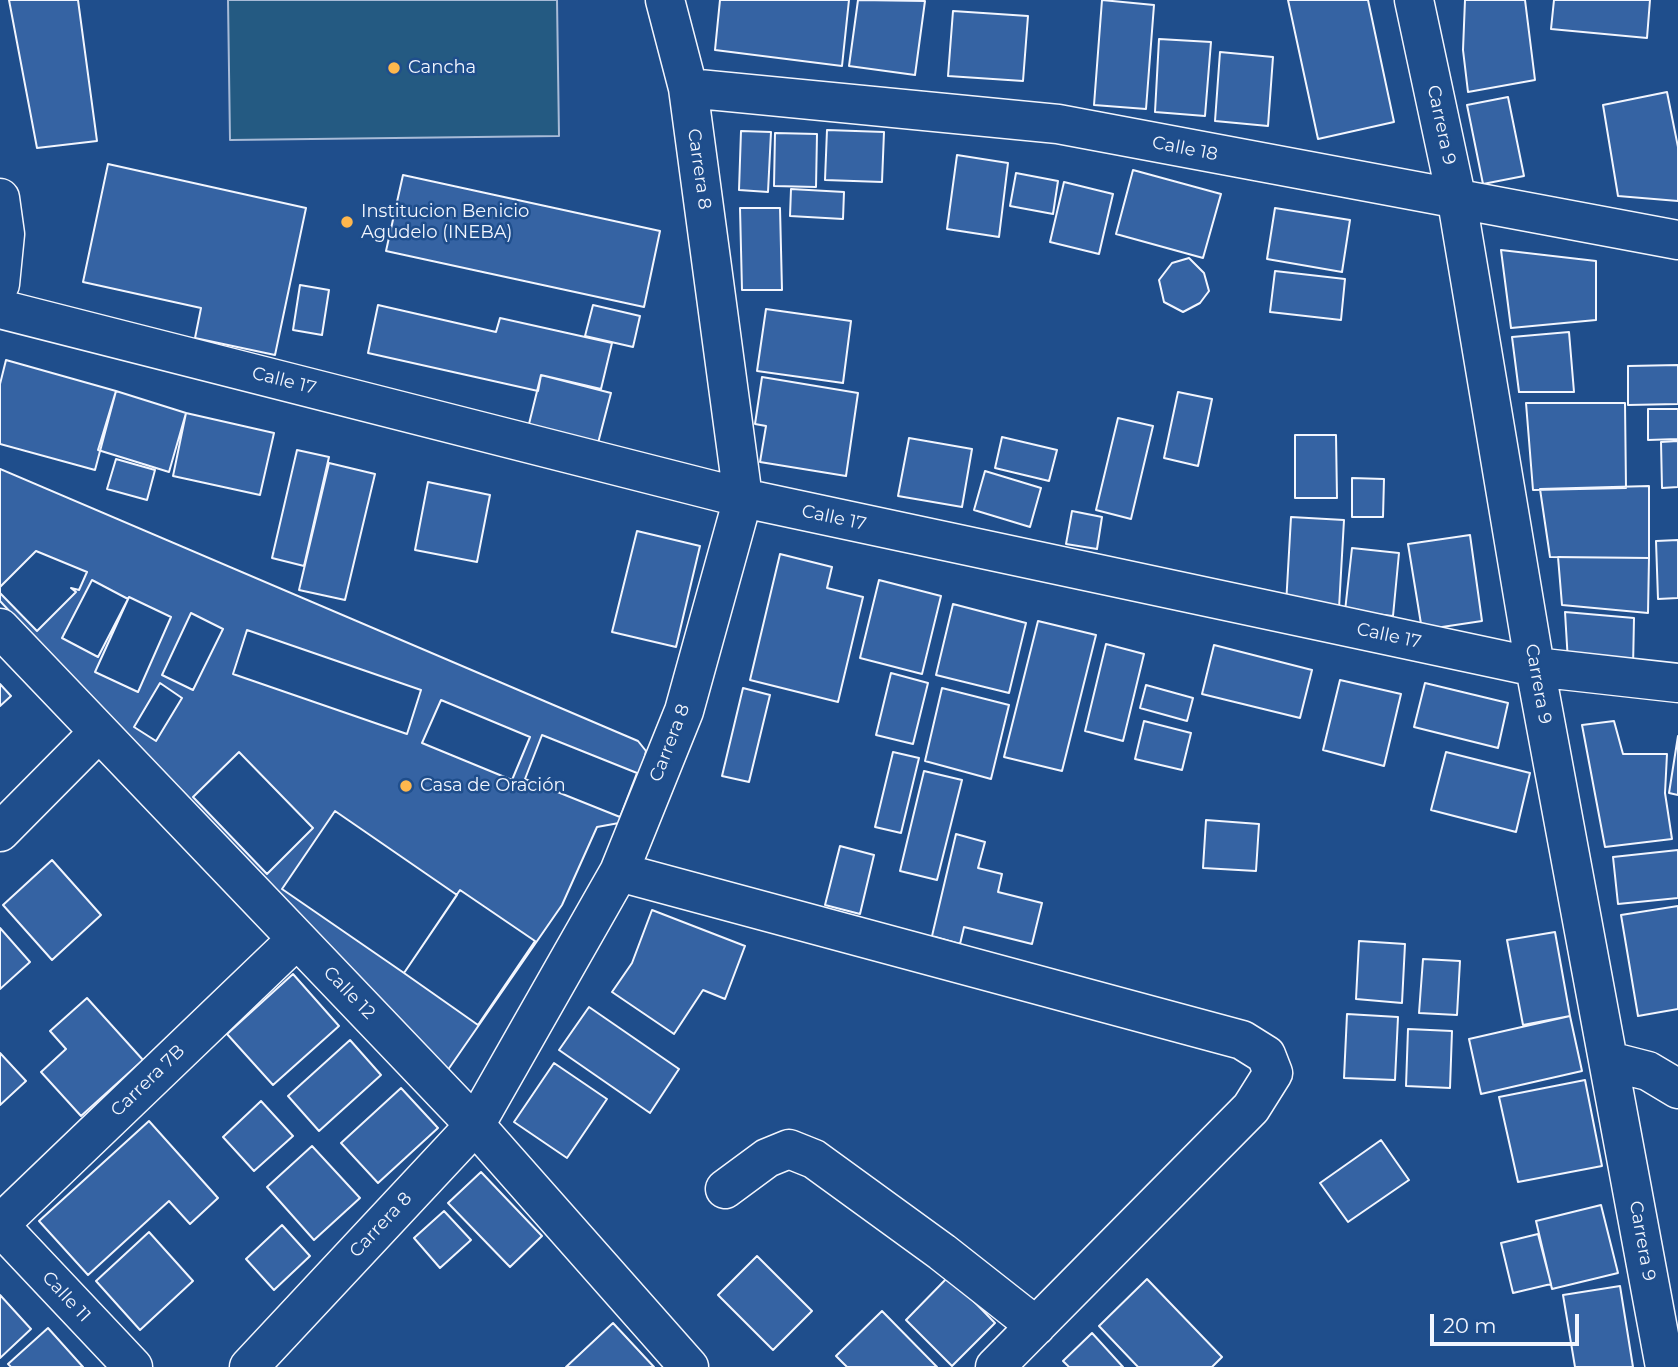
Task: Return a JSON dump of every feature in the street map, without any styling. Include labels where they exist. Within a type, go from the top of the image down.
[{"type":"street","name":"Carrera 8","points":[[249,1367],[475,1125],[619,872],[684,711],[743,498],[688,88],[666,0]]},
{"type":"street","name":"Carrera 9","points":[[1414,0],[1457,201],[1535,667],[1665,1367]]},
{"type":"street","name":"Calle 18","points":[[688,88],[1058,124],[1457,201],[1678,240]]},
{"type":"street","points":[[0,198],[5,234],[0,284]]},
{"type":"street","name":"Calle 17","points":[[0,309],[743,498],[1535,667],[1678,683]]},
{"type":"street","name":"Calle 12","points":[[0,628],[475,1125],[689,1367]]},
{"type":"street","points":[[0,832],[99,732]]},
{"type":"street","points":[[619,872],[1242,1040],[1266,1055],[1273,1073],[1251,1108],[995,1367]]},
{"type":"street","name":"Carrera 7B","points":[[0,1225],[297,939]]},
{"type":"street","points":[[1609,1061],[1648,1071],[1678,1089]]},
{"type":"street","points":[[724,1189],[767,1158],[789,1149],[814,1159],[943,1252],[1036,1326]]},
{"type":"street","name":"Calle 11","points":[[0,1225],[133,1367]]},
{"type":"shaded area","name":"Cancha","points":[[228,0],[557,0],[559,136],[230,140]]},
{"type":"building","points":[[9,0],[78,0],[97,141],[37,148]]},
{"type":"building","points":[[720,0],[849,0],[842,66],[715,50]]},
{"type":"building","points":[[858,0],[925,1],[915,75],[849,66]]},
{"type":"building","points":[[1102,0],[1154,5],[1146,109],[1094,105]]},
{"type":"building","points":[[1288,0],[1368,0],[1394,122],[1318,139]]},
{"type":"building","points":[[1465,0],[1525,0],[1535,80],[1468,92],[1463,50]]},
{"type":"building","points":[[1554,0],[1650,0],[1647,38],[1551,29]]},
{"type":"building","points":[[953,11],[1028,16],[1023,81],[948,76]]},
{"type":"building","points":[[1159,39],[1211,42],[1205,116],[1155,112]]},
{"type":"building","points":[[1220,52],[1273,57],[1268,126],[1215,121]]},
{"type":"building","points":[[1667,92],[1678,147],[1678,201],[1618,196],[1603,105]]},
{"type":"building","points":[[1508,97],[1524,176],[1483,184],[1467,105]]},
{"type":"building","points":[[827,130],[884,132],[882,182],[825,180]]},
{"type":"building","points":[[741,131],[771,132],[768,192],[739,190]]},
{"type":"building","points":[[775,133],[817,134],[816,187],[774,186]]},
{"type":"building","points":[[957,155],[1008,163],[999,237],[947,229]]},
{"type":"building","points":[[108,164],[306,208],[275,355],[195,338],[201,308],[83,282]]},
{"type":"building","points":[[1133,170],[1221,194],[1203,258],[1116,234]]},
{"type":"building","points":[[1016,173],[1058,181],[1053,214],[1010,206]]},
{"type":"building","points":[[403,175],[660,231],[644,307],[386,251]]},
{"type":"building","points":[[1064,182],[1113,194],[1099,254],[1050,242]]},
{"type":"building","points":[[791,189],[844,192],[843,219],[790,216]]},
{"type":"building","points":[[740,208],[780,208],[782,290],[742,290]]},
{"type":"building","points":[[1275,208],[1350,220],[1342,272],[1267,259]]},
{"type":"building","points":[[1501,250],[1596,261],[1596,320],[1511,328]]},
{"type":"building","points":[[1189,258],[1204,273],[1209,291],[1200,303],[1183,312],[1164,302],[1159,280],[1172,263]]},
{"type":"building","points":[[1275,271],[1345,279],[1341,320],[1270,312]]},
{"type":"building","points":[[300,285],[329,290],[322,335],[293,330]]},
{"type":"building","points":[[378,305],[496,332],[500,318],[612,343],[601,389],[541,375],[538,391],[368,353]]},
{"type":"building","points":[[593,305],[640,316],[633,347],[585,336]]},
{"type":"building","points":[[766,309],[851,321],[843,383],[757,371]]},
{"type":"building","points":[[1569,332],[1574,392],[1519,392],[1512,337]]},
{"type":"building","points":[[6,360],[116,391],[95,470],[0,444],[0,384]]},
{"type":"building","points":[[1678,365],[1678,404],[1628,405],[1628,366]]},
{"type":"building","points":[[541,375],[611,393],[597,447],[528,428]]},
{"type":"building","points":[[762,377],[858,393],[846,476],[760,462],[766,426],[755,424]]},
{"type":"building","points":[[116,391],[186,413],[169,472],[98,450]]},
{"type":"building","points":[[1178,392],[1212,399],[1198,466],[1164,458]]},
{"type":"building","points":[[1526,403],[1625,403],[1626,488],[1533,490]]},
{"type":"building","points":[[1648,409],[1678,409],[1678,439],[1648,440]]},
{"type":"building","points":[[186,413],[274,433],[260,495],[173,476]]},
{"type":"building","points":[[1118,418],[1153,426],[1131,519],[1096,510]]},
{"type":"building","points":[[1295,435],[1336,435],[1337,498],[1295,498]]},
{"type":"building","points":[[1002,437],[1057,450],[1049,481],[995,468]]},
{"type":"building","points":[[909,438],[972,449],[962,507],[898,496]]},
{"type":"building","points":[[1678,441],[1678,487],[1662,488],[1661,442]]},
{"type":"building","points":[[297,450],[329,457],[304,566],[272,558]]},
{"type":"building","points":[[116,459],[155,470],[147,500],[107,489]]},
{"type":"building","points":[[329,463],[375,474],[345,600],[299,590]]},
{"type":"building","name":"Casa de Oración","points":[[0,469],[638,741],[646,751],[630,821],[597,827],[562,905],[443,1077],[0,601]]},
{"type":"building","points":[[985,471],[1041,488],[1030,527],[974,510]]},
{"type":"building","points":[[1352,478],[1384,479],[1383,517],[1352,517]]},
{"type":"building","points":[[428,482],[490,495],[477,562],[415,550]]},
{"type":"building","points":[[1649,486],[1649,558],[1550,557],[1540,489]]},
{"type":"building","points":[[1072,511],[1102,517],[1097,549],[1066,544]]},
{"type":"building","points":[[1291,517],[1344,520],[1339,608],[1286,605]]},
{"type":"building","points":[[637,531],[700,546],[676,647],[612,632]]},
{"type":"building","points":[[1470,535],[1482,621],[1422,630],[1408,544]]},
{"type":"building","points":[[1678,540],[1678,598],[1658,599],[1656,541]]},
{"type":"building","points":[[1352,548],[1399,553],[1393,616],[1345,611]]},
{"type":"building","points":[[36,551],[87,572],[79,590],[71,588],[76,592],[37,631],[0,593],[0,587]]},
{"type":"building","points":[[780,554],[832,567],[827,588],[863,597],[838,702],[750,680]]},
{"type":"building","points":[[1558,557],[1649,558],[1648,613],[1562,605]]},
{"type":"building","points":[[92,580],[128,599],[98,657],[62,638]]},
{"type":"building","points":[[879,580],[941,596],[922,674],[860,658]]},
{"type":"building","points":[[129,597],[171,617],[138,692],[95,672]]},
{"type":"building","points":[[953,604],[1026,623],[1009,693],[936,675]]},
{"type":"building","points":[[1565,612],[1634,618],[1633,668],[1568,662]]},
{"type":"building","points":[[191,613],[223,629],[193,690],[162,675]]},
{"type":"building","points":[[1038,621],[1096,635],[1062,771],[1004,757]]},
{"type":"building","points":[[247,630],[421,690],[407,734],[233,674]]},
{"type":"building","points":[[1106,644],[1144,654],[1123,741],[1085,731]]},
{"type":"building","points":[[1214,645],[1312,670],[1300,718],[1202,694]]},
{"type":"building","points":[[891,673],[928,683],[913,744],[876,735]]},
{"type":"building","points":[[1340,680],[1401,694],[1384,766],[1323,750]]},
{"type":"building","points":[[160,683],[182,698],[156,741],[134,727]]},
{"type":"building","points":[[1425,683],[1508,703],[1498,748],[1414,727]]},
{"type":"building","points":[[0,684],[11,696],[0,706]]},
{"type":"building","points":[[1146,685],[1193,698],[1187,721],[1140,708]]},
{"type":"building","points":[[743,688],[770,695],[749,782],[722,776]]},
{"type":"building","points":[[942,688],[1009,705],[991,779],[925,761]]},
{"type":"building","points":[[441,700],[530,737],[512,780],[422,743]]},
{"type":"building","points":[[1144,721],[1191,733],[1182,770],[1135,759]]},
{"type":"building","points":[[1614,721],[1623,754],[1667,754],[1665,793],[1672,839],[1605,847],[1582,725]]},
{"type":"building","points":[[542,735],[637,773],[620,817],[525,779]]},
{"type":"building","points":[[1678,736],[1678,795],[1669,793]]},
{"type":"building","points":[[239,752],[313,828],[267,874],[193,797]]},
{"type":"building","points":[[893,752],[919,758],[901,833],[875,827]]},
{"type":"building","points":[[1446,752],[1530,773],[1516,832],[1431,810]]},
{"type":"building","points":[[924,771],[962,780],[937,880],[900,871]]},
{"type":"building","points":[[335,811],[457,895],[404,973],[282,889]]},
{"type":"building","points":[[1206,820],[1259,824],[1256,871],[1203,868]]},
{"type":"building","points":[[956,834],[985,842],[978,868],[1002,874],[998,892],[1042,903],[1032,944],[964,927],[960,944],[932,936]]},
{"type":"building","points":[[840,846],[874,855],[860,914],[825,905]]},
{"type":"building","points":[[1678,850],[1678,898],[1618,904],[1613,857]]},
{"type":"building","points":[[52,860],[101,915],[52,960],[3,905]]},
{"type":"building","points":[[460,890],[535,941],[478,1025],[404,973]]},
{"type":"building","points":[[1678,906],[1678,1009],[1638,1016],[1621,915]]},
{"type":"building","points":[[652,910],[745,946],[725,999],[703,990],[674,1034],[612,992],[632,963]]},
{"type":"building","points":[[0,928],[30,962],[0,989]]},
{"type":"building","points":[[1555,932],[1570,1016],[1523,1025],[1507,940]]},
{"type":"building","points":[[1359,941],[1405,944],[1402,1003],[1356,999]]},
{"type":"building","points":[[1423,959],[1460,961],[1457,1015],[1419,1013]]},
{"type":"building","points":[[293,974],[339,1026],[273,1085],[227,1034]]},
{"type":"building","points":[[87,998],[143,1060],[81,1116],[41,1072],[66,1049],[50,1031]]},
{"type":"building","points":[[589,1007],[679,1069],[650,1113],[559,1050]]},
{"type":"building","points":[[1347,1014],[1398,1017],[1395,1080],[1344,1078]]},
{"type":"building","points":[[1570,1016],[1582,1071],[1481,1094],[1469,1039]]},
{"type":"building","points":[[1408,1029],[1452,1031],[1450,1088],[1406,1086]]},
{"type":"building","points":[[350,1040],[381,1075],[319,1131],[288,1096]]},
{"type":"building","points":[[0,1053],[26,1081],[0,1105]]},
{"type":"building","points":[[554,1063],[607,1099],[567,1158],[514,1122]]},
{"type":"building","points":[[1585,1080],[1602,1166],[1518,1182],[1499,1097]]},
{"type":"building","points":[[401,1088],[438,1128],[378,1183],[341,1143]]},
{"type":"building","points":[[261,1101],[293,1136],[254,1171],[223,1137]]},
{"type":"building","points":[[149,1121],[218,1198],[190,1224],[169,1201],[88,1275],[39,1221]]},
{"type":"building","points":[[1381,1140],[1409,1180],[1348,1222],[1320,1183]]},
{"type":"building","points":[[312,1146],[360,1198],[314,1240],[267,1187]]},
{"type":"building","points":[[481,1172],[542,1236],[510,1267],[448,1203]]},
{"type":"building","points":[[1601,1205],[1618,1273],[1552,1289],[1536,1221]]},
{"type":"building","points":[[444,1211],[471,1240],[440,1268],[414,1238]]},
{"type":"building","points":[[282,1225],[310,1256],[274,1290],[246,1259]]},
{"type":"building","points":[[149,1232],[193,1281],[140,1330],[96,1281]]},
{"type":"building","points":[[1538,1234],[1551,1284],[1513,1293],[1501,1243]]},
{"type":"building","points":[[757,1256],[812,1311],[773,1350],[718,1295]]},
{"type":"building","points":[[949,1276],[995,1323],[952,1366],[906,1320]]},
{"type":"building","points":[[1147,1279],[1222,1357],[1212,1367],[1138,1367],[1099,1326]]},
{"type":"building","points":[[1620,1286],[1633,1367],[1575,1367],[1563,1295]]},
{"type":"building","points":[[0,1295],[31,1329],[0,1358]]},
{"type":"building","points":[[882,1311],[937,1367],[847,1367],[836,1356]]},
{"type":"building","points":[[613,1323],[654,1367],[566,1367]]},
{"type":"building","points":[[48,1328],[83,1367],[11,1367],[8,1364]]},
{"type":"building","points":[[1092,1333],[1123,1367],[1069,1367],[1063,1361]]},
{"type":"place","name":"Cancha","points":[[394,68]]},
{"type":"place","name":"Institucion Benicio Agudelo (INEBA)","points":[[347,222]]},
{"type":"place","name":"Casa de Oración","points":[[406,786]]}]
